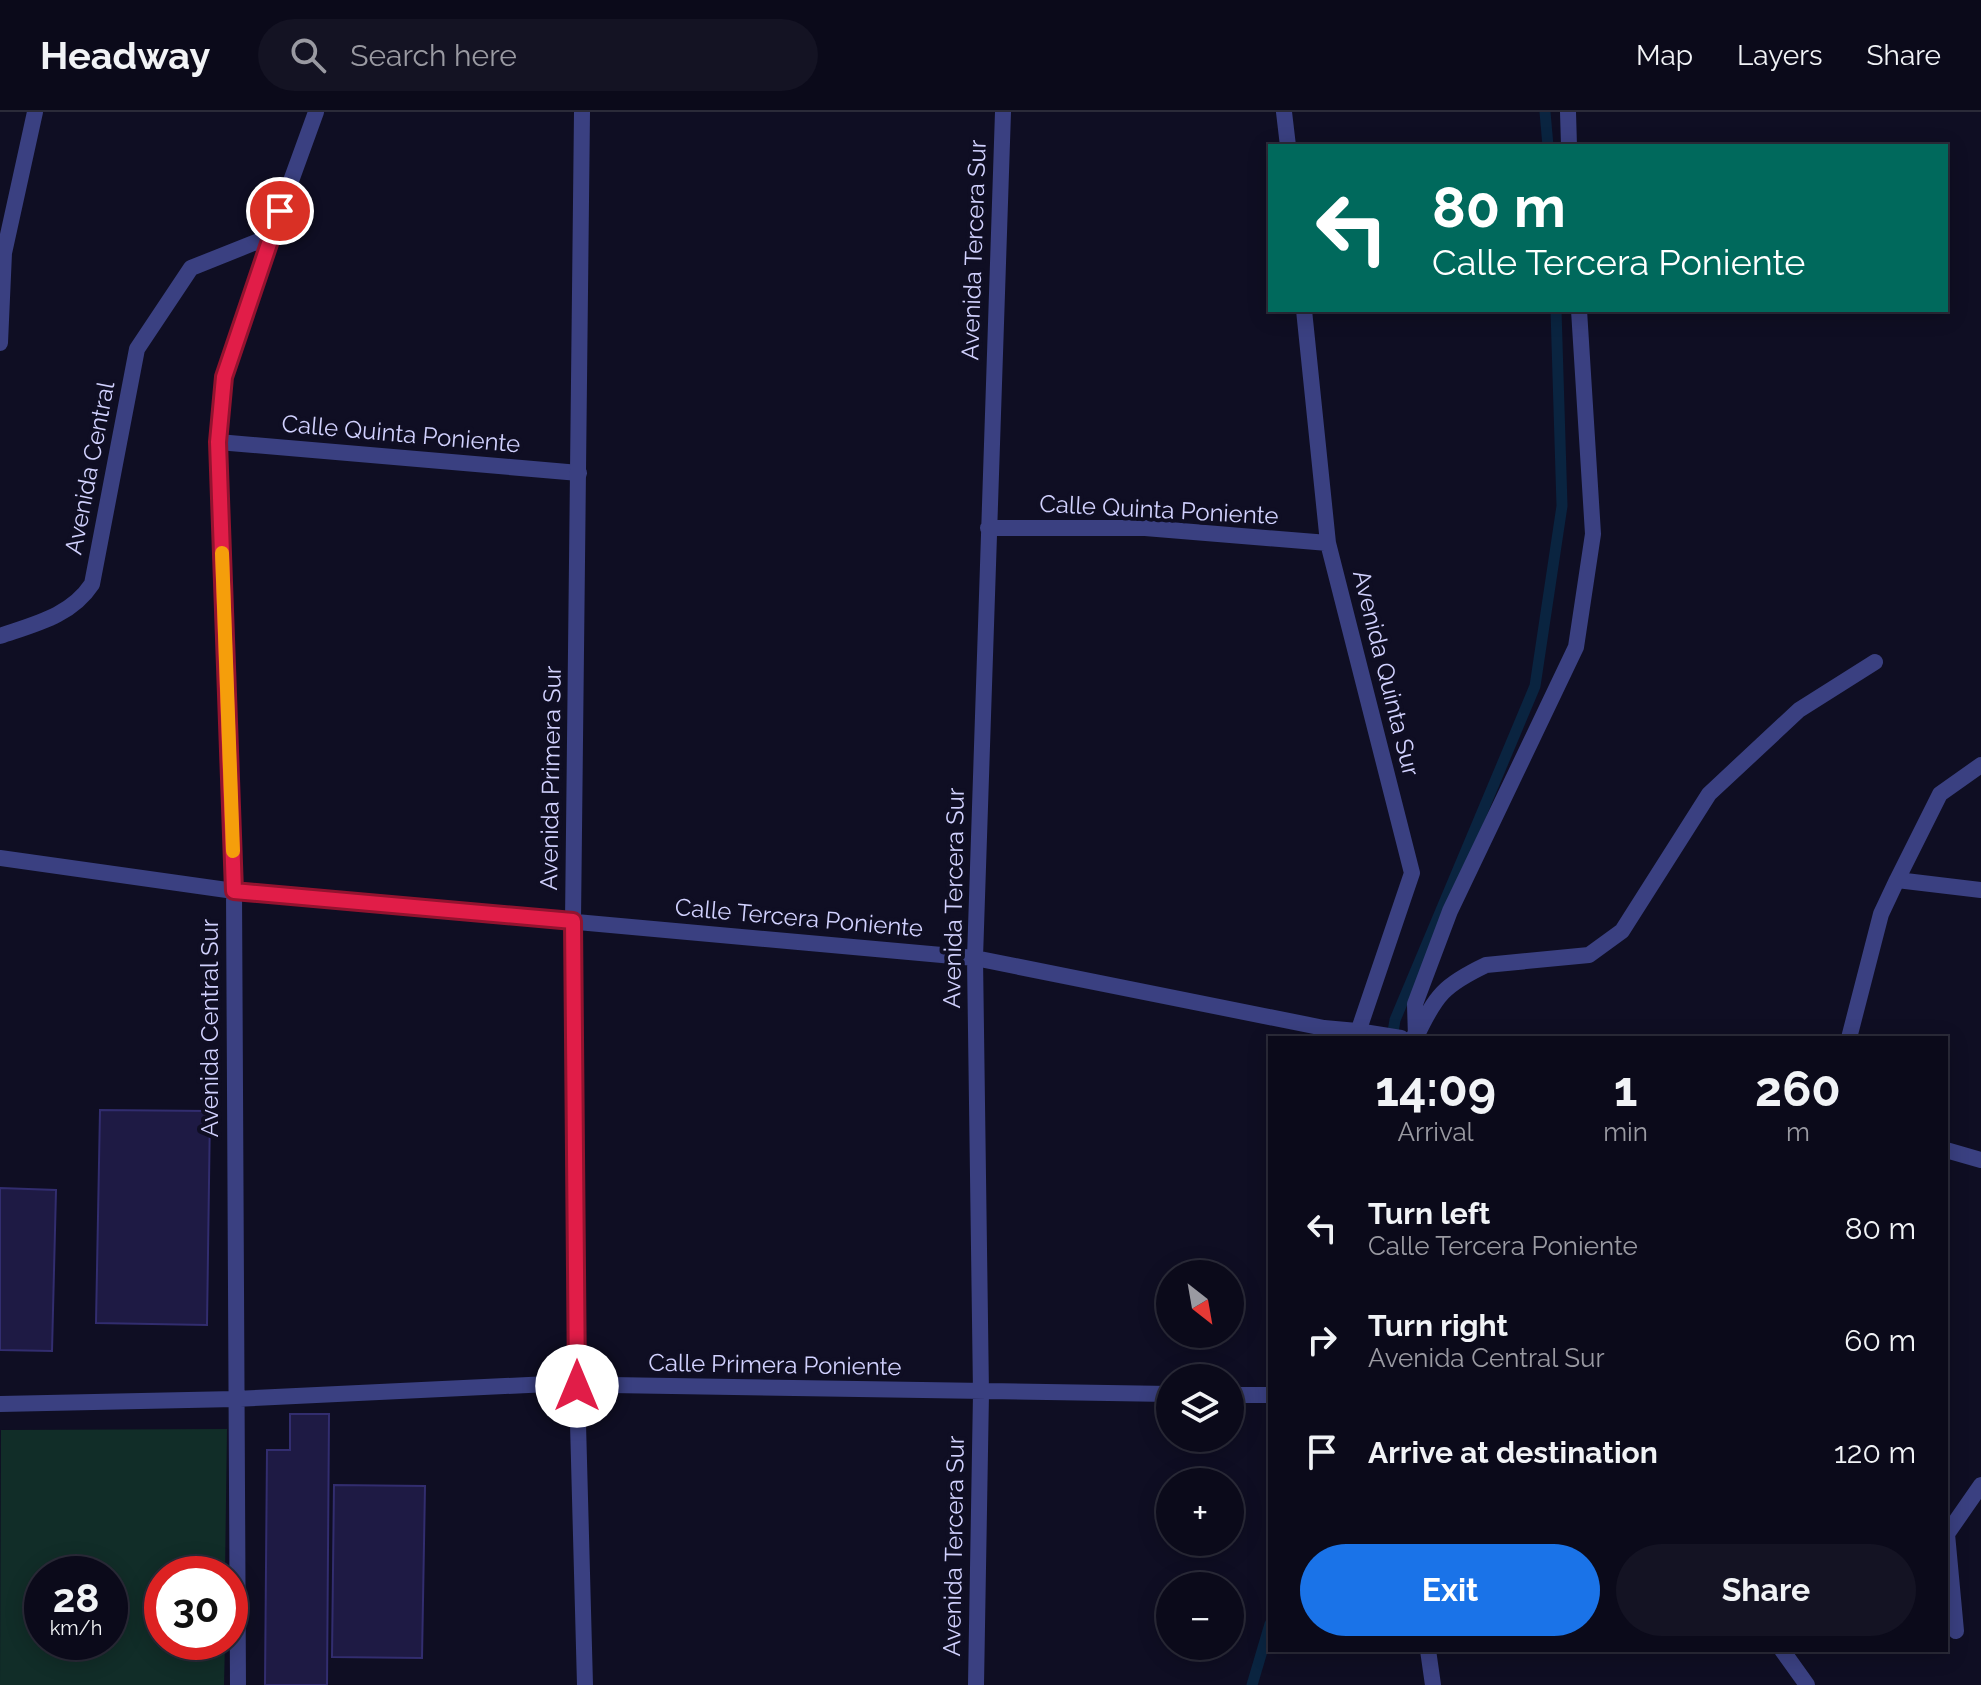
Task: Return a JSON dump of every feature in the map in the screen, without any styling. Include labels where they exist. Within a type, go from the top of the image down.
[{"type":"street","points":[[0,343],[4,253],[35,112]]},
{"type":"street","name":"Avenida Central Sur","points":[[238,1685],[234,891],[218,442],[224,377],[316,112]]},
{"type":"street","name":"Avenida Primera Sur","points":[[582,112],[573,921],[577,1386],[585,1685]]},
{"type":"street","name":"Avenida Tercera Sur","points":[[976,1685],[981,1393],[975,958],[1003,112]]},
{"type":"street","points":[[1284,112],[1288,144]]},
{"type":"street","points":[[1568,112],[1569,144]]},
{"type":"street","name":"Avenida Central","points":[[0,636],[58,615],[80,603],[92,584],[137,349],[191,268],[271,236]]},
{"type":"street","name":"Avenida Quinta Sur","points":[[1304,312],[1328,543],[1412,873],[1360,1034]]},
{"type":"street","points":[[1415,1036],[1415,1004],[1450,911],[1576,647],[1593,534],[1579,312]]},
{"type":"street","name":"Calle Quinta Poniente","points":[[218,442],[579,473]]},
{"type":"street","name":"Calle Quinta Poniente","points":[[988,528],[1145,528],[1328,543]]},
{"type":"street","points":[[1416,1036],[1436,995],[1475,970],[1486,965],[1589,955],[1622,931],[1709,794],[1799,710],[1875,662]]},
{"type":"street","points":[[1850,1036],[1881,914],[1897,880],[1940,794],[1981,765]]},
{"type":"street","name":"Calle Tercera Poniente","points":[[0,858],[234,891],[975,958],[1324,1028],[1380,1036]]},
{"type":"street","points":[[1897,880],[1981,890]]},
{"type":"street","points":[[1948,1151],[1981,1160]]},
{"type":"street","name":"Calle Primera Poniente","points":[[0,1404],[577,1386],[1156,1394]]},
{"type":"street","points":[[1244,1395],[1268,1395]]},
{"type":"street","points":[[1948,1533],[1981,1485]]},
{"type":"street","points":[[1948,1545],[1956,1631]]},
{"type":"street","points":[[1428,1652],[1433,1685]]},
{"type":"street","points":[[1783,1652],[1807,1685]]},
{"type":"green space","points":[[227,1429],[225,1556],[144,1556],[144,1660],[225,1660],[224,1685],[0,1685],[1,1430]]},
{"type":"building","points":[[100,1110],[210,1111],[207,1325],[96,1323]]},
{"type":"building","points":[[0,1188],[56,1190],[52,1351],[0,1350]]},
{"type":"building","points":[[290,1414],[329,1414],[327,1685],[265,1685],[267,1450],[290,1450]]},
{"type":"building","points":[[334,1485],[425,1486],[422,1658],[332,1657]]},
{"type":"waterway","points":[[1545,112],[1548,144]]},
{"type":"waterway","points":[[1392,1036],[1395,1020],[1535,686],[1562,506],[1556,312]]},
{"type":"waterway","points":[[1252,1685],[1268,1631]]},
{"type":"slow traffic","points":[[222,553],[233,851]]},
{"type":"route","points":[[280,211],[224,377],[218,442],[234,891],[573,921],[577,1386]]}]
